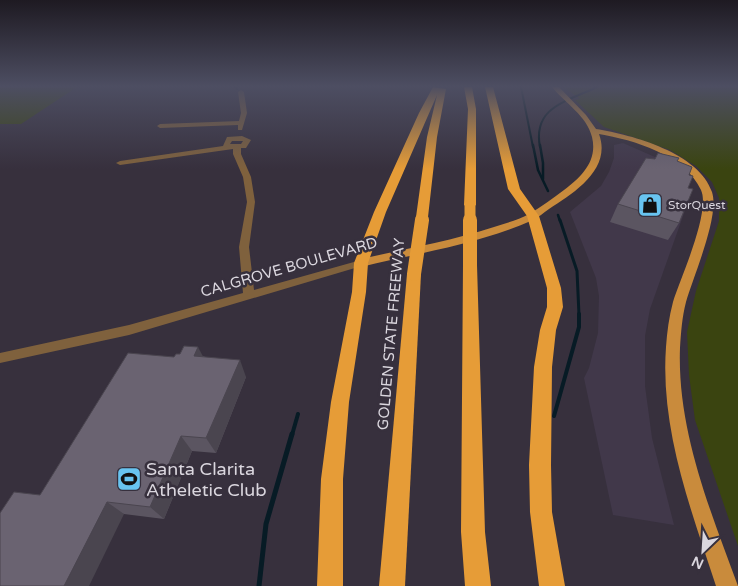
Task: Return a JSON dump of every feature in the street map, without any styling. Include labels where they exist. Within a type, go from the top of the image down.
[{"type":"highway","points":[[330,586],[333,469],[340,402],[359,292],[361,263],[380,212],[423,114]]},
{"type":"highway","name":"GOLDEN STATE FREEWAY","points":[[392,586],[414,274],[437,114]]},
{"type":"highway","points":[[472,114],[470,265],[474,532],[478,586]]},
{"type":"highway","points":[[496,114],[514,189],[533,216],[554,288],[555,307],[548,330],[543,367],[540,465],[541,512],[552,586]]},
{"type":"main road","points":[[580,114],[594,131],[624,136],[659,150],[691,171],[707,193],[707,212],[678,310],[674,333],[673,375],[678,414],[691,478],[727,586]]},
{"type":"main road","name":"CALGROVE BOULEVARD","points":[[361,263],[485,232],[533,216],[570,192],[589,172],[597,153],[594,131]]},
{"type":"street","points":[[244,114],[235,144],[237,154],[247,177],[251,202],[244,247],[249,295]]},
{"type":"street","points":[[160,126],[241,123]]},
{"type":"street","points":[[120,163],[235,144]]},
{"type":"street","name":"CALGROVE BOULEVARD","points":[[0,358],[129,330],[361,263]]},
{"type":"shaded area","points":[[623,143],[670,166],[688,202],[650,309],[645,336],[645,386],[652,438],[674,525],[613,515],[584,378],[589,368],[598,333],[599,296],[596,278],[570,212],[601,186],[614,158],[614,145]]},
{"type":"green space","points":[[0,114],[36,114],[21,124],[0,124]]},
{"type":"green space","points":[[590,114],[738,114],[738,546],[695,420],[689,375],[687,332],[696,291],[719,221],[719,198],[712,182],[696,166],[670,150],[604,127]]},
{"type":"building","name":"StorQuest","points":[[658,153],[679,158],[677,161],[692,167],[689,175],[693,176],[688,188],[693,189],[679,223],[618,204],[646,158],[655,159]]},
{"type":"building","name":"Santa Clarita Atheletic Club","points":[[184,346],[198,347],[194,356],[240,360],[206,438],[181,436],[150,507],[107,502],[64,586],[0,586],[0,513],[14,492],[40,495],[128,353],[174,357],[176,354],[180,354]]},
{"type":"waterway","points":[[526,114],[533,147]]},
{"type":"waterway","points":[[540,147],[539,133],[547,114]]},
{"type":"waterway","points":[[533,145],[538,170],[548,191]]},
{"type":"waterway","points":[[540,145],[543,179]]},
{"type":"waterway","points":[[558,215],[560,221]]},
{"type":"waterway","points":[[560,220],[577,271],[579,315]]},
{"type":"waterway","points":[[554,416],[579,327],[579,315]]},
{"type":"waterway","points":[[292,435],[298,414]]},
{"type":"waterway","points":[[259,586],[266,524],[292,434]]},
{"type":"place","name":"StorQuest","points":[[650,205]]},
{"type":"place","name":"Santa Clarita Atheletic Club","points":[[129,479]]}]
